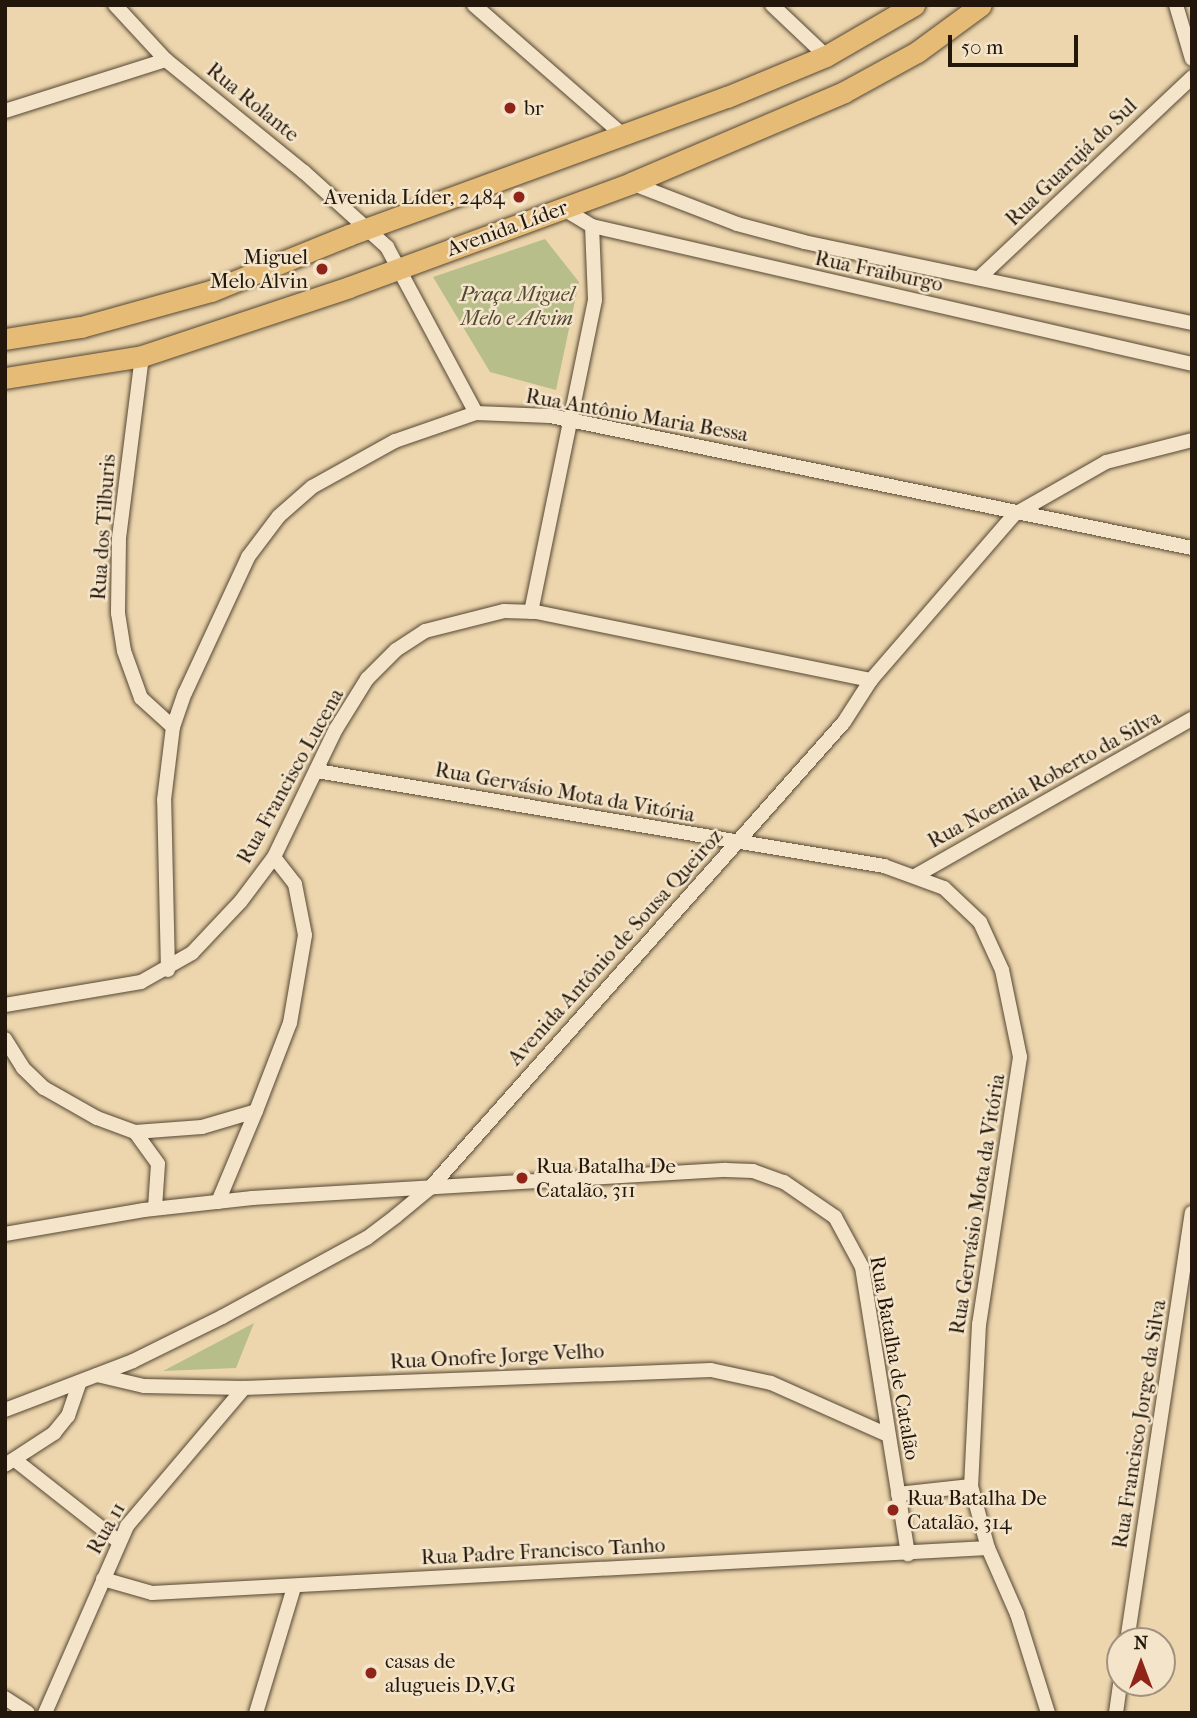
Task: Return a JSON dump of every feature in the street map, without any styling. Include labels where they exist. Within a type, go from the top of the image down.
[{"type":"main road","points":[[5,339],[81,327],[211,291],[369,228],[624,136],[826,56],[914,5]]},
{"type":"main road","name":"Avenida Líder","points":[[5,378],[142,356],[631,183],[844,92],[917,52],[981,5]]},
{"type":"street","name":"Rua Rolante","points":[[115,5],[166,60],[369,228],[400,266],[476,413]]},
{"type":"street","points":[[474,5],[624,136]]},
{"type":"street","points":[[772,5],[826,56]]},
{"type":"street","points":[[1176,5],[1192,59]]},
{"type":"street","points":[[5,111],[166,60]]},
{"type":"street","name":"Rua Guarujá do Sul","points":[[979,278],[1192,77]]},
{"type":"street","name":"Rua Fraiburgo","points":[[631,183],[737,225],[1192,323]]},
{"type":"street","name":"Rua Fraiburgo","points":[[562,208],[592,226],[1192,364]]},
{"type":"street","points":[[531,612],[595,300],[592,226]]},
{"type":"street","name":"Rua dos Tilburis","points":[[142,356],[119,539],[118,613],[124,651],[141,698],[173,727]]},
{"type":"street","name":"Rua Antônio Maria Bessa","points":[[168,970],[164,800],[173,727],[226,600],[248,557],[279,516],[345,466],[395,441],[476,413],[572,421],[1015,514],[1192,548]]},
{"type":"street","name":"Avenida Antônio de Sousa Queiroz","points":[[5,1410],[97,1375],[322,1264],[367,1238],[430,1188],[844,722],[871,680],[1015,514],[1106,462],[1192,440]]},
{"type":"street","name":"Rua Francisco Lucena","points":[[5,1004],[102,991],[168,970],[211,936],[274,857],[367,679],[396,650],[425,631],[469,617],[531,612],[871,680]]},
{"type":"street","name":"Rua Noemia Roberto da Silva","points":[[917,875],[1192,719]]},
{"type":"street","name":"Rua Gervásio Mota da Vitória","points":[[317,771],[739,841],[827,853],[917,875],[961,899],[980,922],[1002,970],[1020,1056],[979,1324],[971,1486],[988,1548],[1017,1614],[1048,1713]]},
{"type":"street","points":[[218,1202],[290,1023],[305,935],[295,884],[274,857]]},
{"type":"street","points":[[5,1039],[23,1068],[44,1088],[97,1118],[135,1132],[202,1127],[256,1111]]},
{"type":"street","points":[[135,1132],[158,1164],[155,1209]]},
{"type":"street","name":"Rua Batalha de Catalão","points":[[5,1234],[155,1209],[218,1202],[726,1170],[753,1171],[784,1182],[835,1217],[862,1267],[908,1554]]},
{"type":"street","name":"Rua Francisco Jorge da Silva","points":[[1129,1627],[1192,1213]]},
{"type":"street","name":"Rua Onofre Jorge Velho","points":[[97,1375],[144,1386],[244,1388],[674,1368],[711,1370],[771,1383],[888,1435]]},
{"type":"street","points":[[80,1382],[68,1416],[54,1433],[10,1462],[118,1541]]},
{"type":"street","name":"Rua 11","points":[[45,1713],[118,1541],[144,1504],[244,1388]]},
{"type":"street","points":[[898,1494],[971,1486]]},
{"type":"street","name":"Rua Padre Francisco Tanho","points":[[103,1579],[152,1593],[988,1548]]},
{"type":"street","points":[[256,1713],[294,1587]]},
{"type":"street","points":[[5,1698],[28,1713]]},
{"type":"green space","name":"Praça Miguel Melo e Alvim","points":[[545,239],[579,282],[556,390],[490,372],[433,277]]},
{"type":"green space","points":[[254,1323],[236,1368],[163,1371]]},
{"type":"place","name":"br","points":[[510,108]]},
{"type":"place","name":"Avenida Líder, 2484","points":[[519,197]]},
{"type":"place","name":"Miguel Melo Alvin","points":[[322,269]]},
{"type":"place","name":"Rua Batalha De Catalão, 311","points":[[522,1178]]},
{"type":"place","name":"Rua Batalha De Catalão, 314","points":[[893,1510]]},
{"type":"place","name":"casas de alugueis D,V,G","points":[[371,1673]]}]
